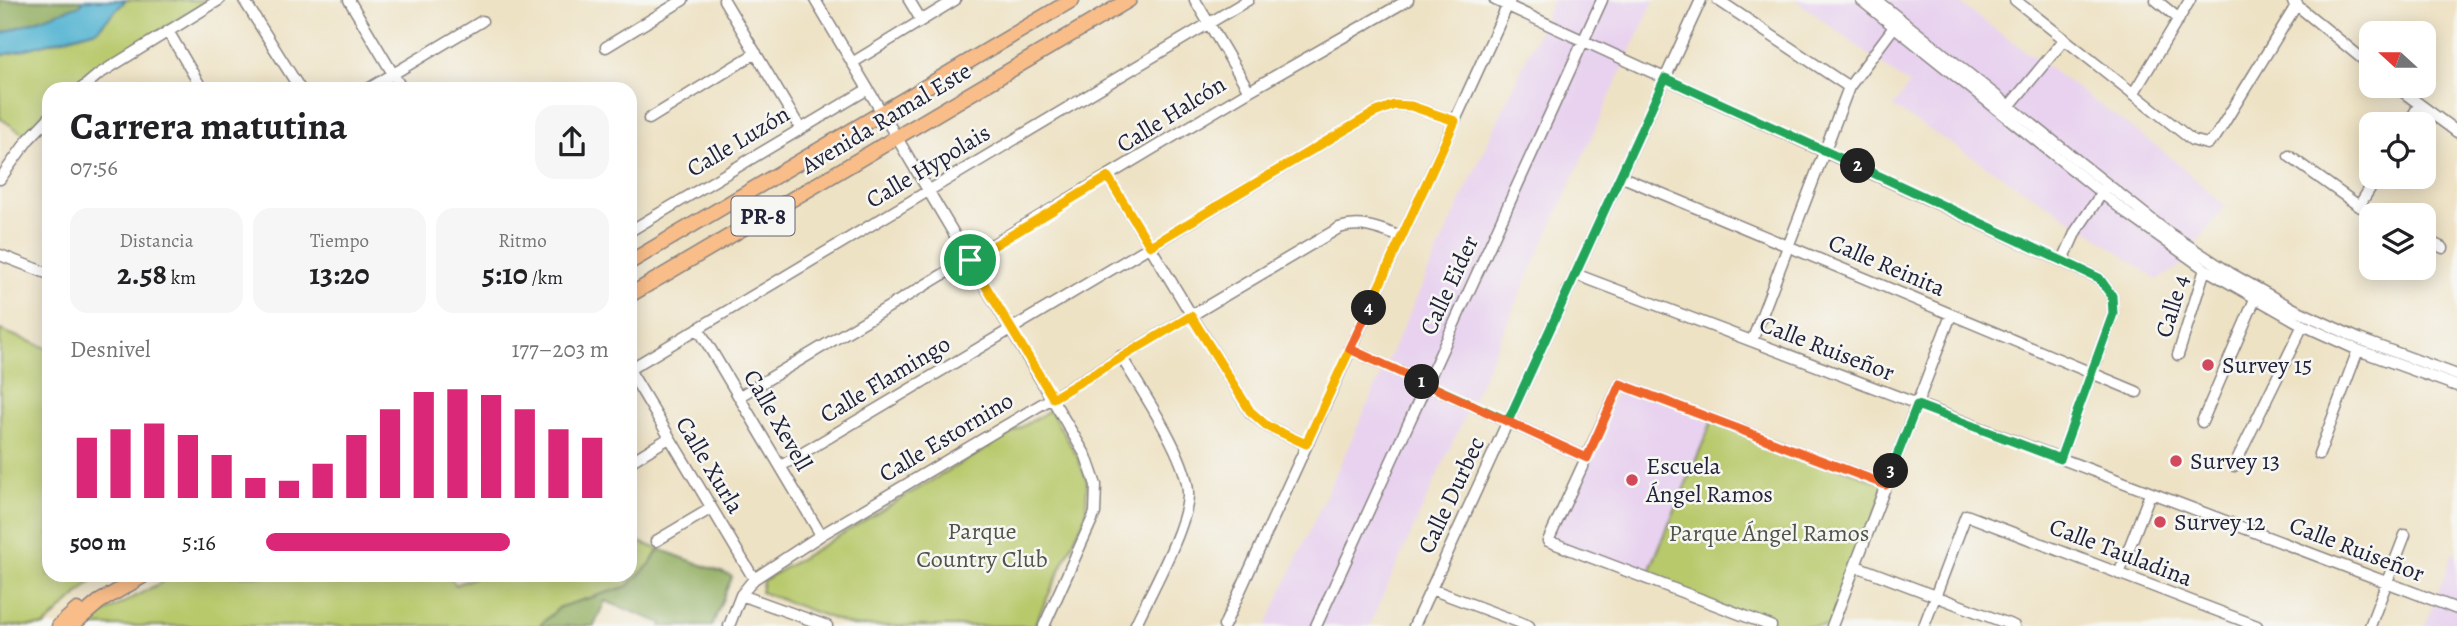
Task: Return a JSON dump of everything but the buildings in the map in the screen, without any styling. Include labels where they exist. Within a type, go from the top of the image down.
[{"type":"main road","name":"Avenida Ramal Este","points":[[637,258],[1072,0]]},
{"type":"main road","name":"Avenida Ramal Este","points":[[637,291],[1129,0]]},
{"type":"main road","points":[[59,626],[84,603],[114,582]]},
{"type":"main road","points":[[71,626],[99,602],[133,582]]},
{"type":"street","points":[[89,82],[219,0]]},
{"type":"street","points":[[244,0],[296,82]]},
{"type":"street","points":[[606,47],[683,0]]},
{"type":"street","points":[[724,0],[800,128]]},
{"type":"street","points":[[815,0],[1086,456],[1096,485],[1095,513],[1044,626]]},
{"type":"street","points":[[909,0],[921,20]]},
{"type":"street","points":[[852,63],[955,0]]},
{"type":"street","points":[[1195,0],[1249,91]]},
{"type":"street","name":"Calle Hypolais","points":[[637,366],[1248,0]]},
{"type":"street","name":"Calle Halcón","points":[[740,396],[1249,91],[1408,0]]},
{"type":"street","points":[[1495,0],[1509,3],[2099,278],[2112,296],[2113,314],[2060,459]]},
{"type":"street","name":"Calle Eider","points":[[1316,626],[1602,0]]},
{"type":"street","name":"Calle Durbec","points":[[1414,626],[1701,0]]},
{"type":"street","points":[[1718,0],[1849,88]]},
{"type":"street","points":[[1861,0],[2006,109]]},
{"type":"street","points":[[1876,0],[2205,269],[2303,325],[2358,350],[2457,386]]},
{"type":"street","points":[[2015,0],[2192,140],[2207,144],[2215,137],[2294,2],[2359,56]]},
{"type":"street","points":[[2155,0],[2179,19]]},
{"type":"street","points":[[2133,94],[2190,0]]},
{"type":"street","points":[[352,1],[397,82]]},
{"type":"street","points":[[1224,626],[1509,3]]},
{"type":"street","points":[[380,82],[482,22]]},
{"type":"street","points":[[1752,341],[1849,88],[1894,27]]},
{"type":"street","points":[[168,31],[198,82]]},
{"type":"street","points":[[2006,109],[2064,40]]},
{"type":"street","points":[[649,119],[756,53]]},
{"type":"street","name":"Calle Luzón","points":[[637,227],[868,89]]},
{"type":"street","points":[[2410,98],[2457,132]]},
{"type":"street","name":"Calle Flamingo","points":[[781,466],[1374,113],[1394,105],[1411,106],[1455,121]]},
{"type":"street","points":[[2415,112],[2419,105]]},
{"type":"street","points":[[0,179],[28,139],[42,125]]},
{"type":"street","points":[[2289,156],[2359,206]]},
{"type":"street","name":"Calle Reinita","points":[[1620,176],[2137,392]]},
{"type":"street","points":[[1108,177],[1250,411],[1267,426],[1306,444]]},
{"type":"street","points":[[2063,260],[2076,231],[2104,188]]},
{"type":"street","points":[[2104,188],[2230,273],[2272,297],[2359,339],[2457,375]]},
{"type":"street","name":"Calle Estornino","points":[[729,626],[741,595],[754,579],[821,535],[1339,228],[1350,225],[1372,226],[1401,237]]},
{"type":"street","points":[[2436,245],[2443,248]]},
{"type":"street","points":[[0,255],[42,270]]},
{"type":"street","name":"Calle 4","points":[[2178,355],[2205,269]]},
{"type":"street","name":"Calle Ruiseñor","points":[[1575,274],[2457,609]]},
{"type":"street","points":[[2202,422],[2255,299]]},
{"type":"street","points":[[1832,626],[1951,315]]},
{"type":"street","points":[[2234,466],[2303,325]]},
{"type":"street","name":"Calle Xevell","points":[[698,328],[821,535]]},
{"type":"street","points":[[1350,349],[1587,458]]},
{"type":"street","points":[[2319,454],[2358,350]]},
{"type":"street","points":[[1121,356],[1179,454],[1188,495],[1179,530],[1135,626]]},
{"type":"street","name":"Calle Xurla","points":[[637,382],[754,579]]},
{"type":"street","points":[[1771,626],[1548,541],[1620,384],[1886,485]]},
{"type":"street","points":[[637,458],[669,438]]},
{"type":"street","points":[[2119,574],[2150,494]]},
{"type":"street","points":[[656,541],[710,509]]},
{"type":"street","name":"Calle Tauladina","points":[[1936,596],[1966,515],[2257,626]]},
{"type":"street","points":[[2370,626],[2405,535]]},
{"type":"street","points":[[1856,566],[2014,626]]},
{"type":"street","points":[[1431,589],[1529,626]]},
{"type":"street","points":[[741,595],[827,626]]},
{"type":"street","points":[[1924,626],[1936,596]]},
{"type":"shaded area","points":[[1553,0],[1654,0],[1369,626],[1266,626]]},
{"type":"shaded area","points":[[1796,0],[1955,0],[2163,151],[2225,206],[2198,241],[2187,262],[2157,280],[2086,229],[1893,107],[1909,85]]},
{"type":"shaded area","name":"Escuela Ángel Ramos","points":[[1620,384],[1713,419],[1646,579],[1548,541]]},
{"type":"shaded area","points":[[2453,553],[2457,554],[2457,626],[2425,626]]},
{"type":"green space","points":[[0,0],[84,0],[81,5],[0,34]]},
{"type":"green space","points":[[126,0],[209,0],[80,82],[42,82],[42,116],[25,135],[0,118],[0,56],[97,30]]},
{"type":"green space","points":[[0,330],[42,346],[42,582],[92,582],[44,626],[0,626]]},
{"type":"green space","name":"Parque Country Club","points":[[1050,410],[1077,456],[1087,481],[1086,515],[1034,626],[852,626],[761,592],[763,581]]},
{"type":"green space","name":"Parque Ángel Ramos","points":[[1713,419],[1886,485],[1832,626],[1771,626],[1646,579]]},
{"type":"green space","points":[[637,541],[659,549],[650,564],[637,577]]},
{"type":"green space","points":[[659,549],[732,576],[712,626],[661,626],[662,623],[605,601],[594,626],[539,626],[560,607],[637,582],[637,577],[650,564]]},
{"type":"green space","points":[[162,582],[454,582],[456,585],[463,582],[632,582],[628,586],[560,607],[539,626],[87,626],[95,618]]},
{"type":"water","points":[[84,0],[126,0],[97,30],[0,56],[0,34],[80,5]]},
{"type":"place","name":"Survey 15","points":[[2208,365]]},
{"type":"place","name":"Survey 13","points":[[2176,461]]},
{"type":"place","name":"Escuela Ángel Ramos","points":[[1632,480]]},
{"type":"place","name":"Survey 12","points":[[2160,522]]},
{"type":"route","points":[[970,260],[1053,398],[1191,316],[1250,411],[1267,426],[1306,444],[1350,349],[1508,421],[1665,78],[2099,278],[2112,296],[2113,314],[2060,459],[1917,405],[1886,485],[1620,384],[1587,458],[1350,349],[1455,121],[1411,106],[1394,105],[1374,113],[1150,246],[1108,177],[970,260]]}]
